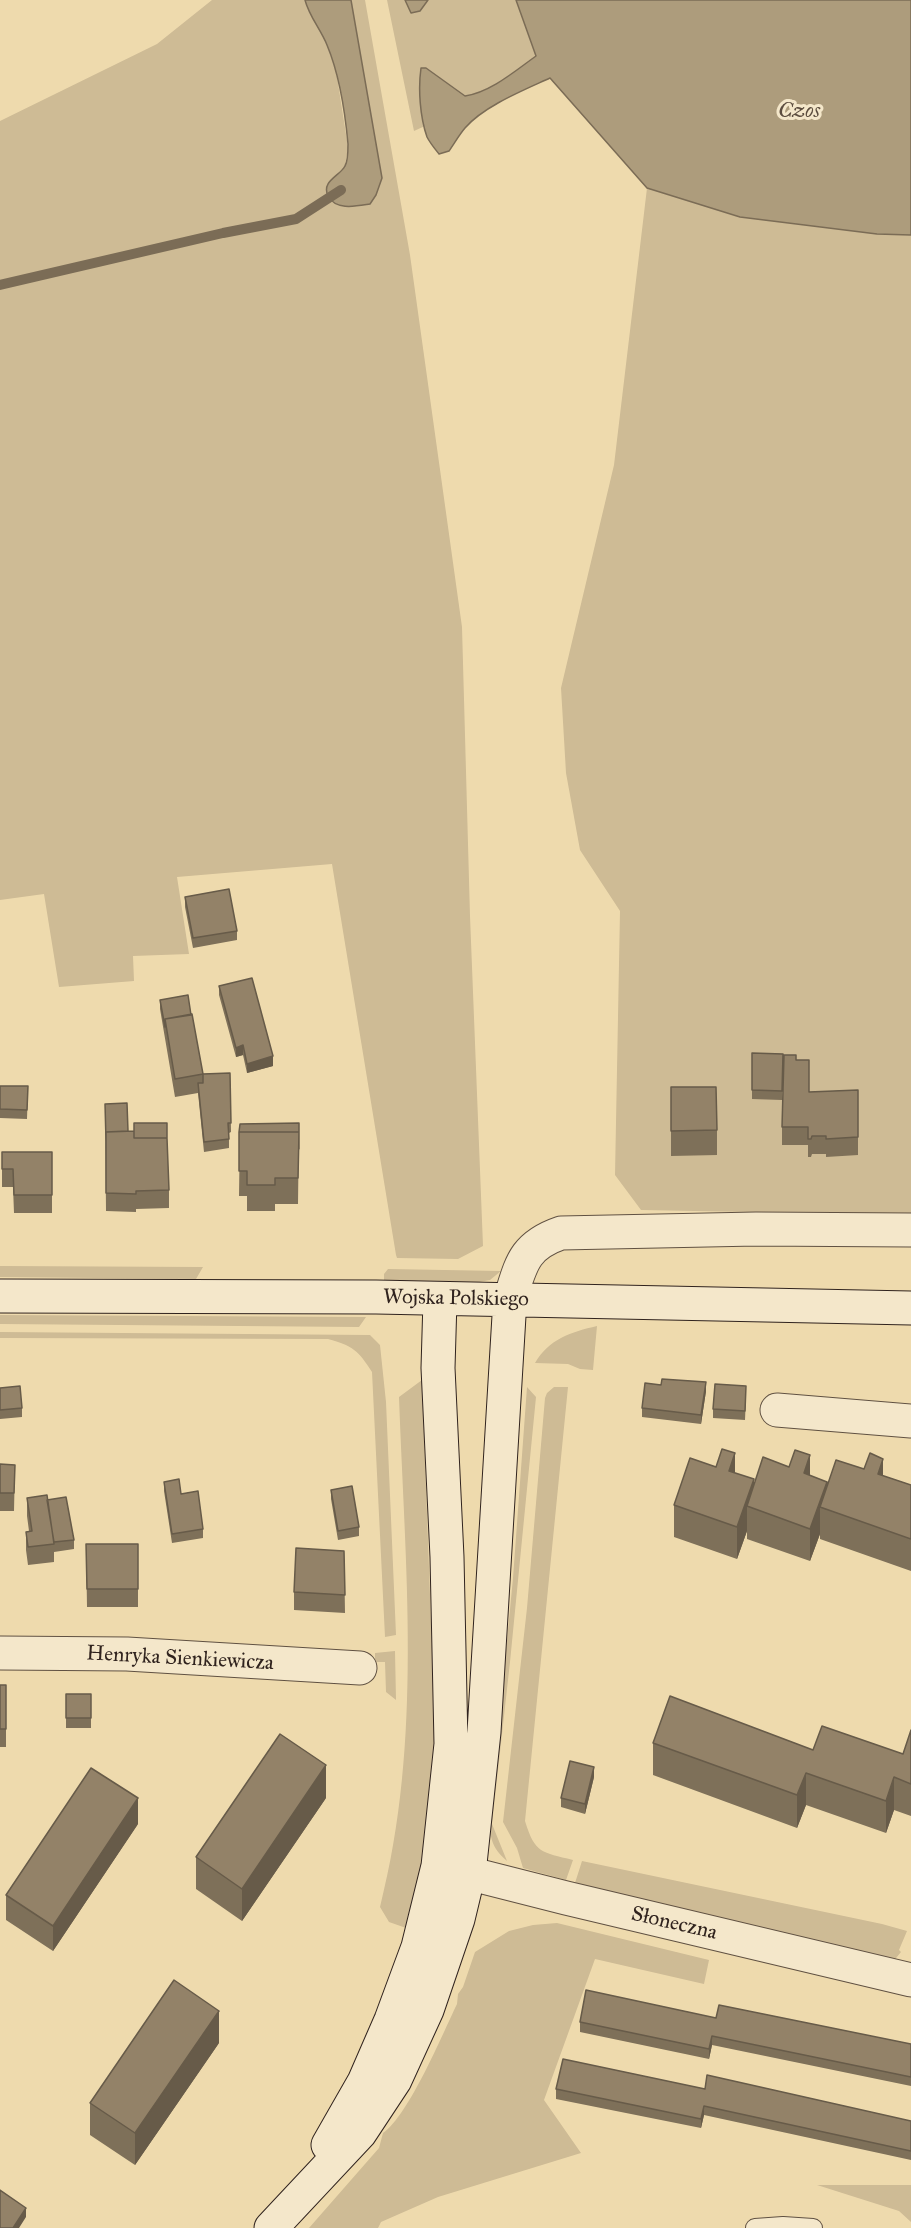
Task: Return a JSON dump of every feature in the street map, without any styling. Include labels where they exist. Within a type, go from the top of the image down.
[{"type":"street","points":[[453,1869],[484,1732],[510,1299],[521,1264],[528,1251],[561,1233],[756,1229],[911,1230]]},
{"type":"street","name":"Wojska Polskiego","points":[[0,1296],[510,1299],[911,1308]]},
{"type":"street","points":[[281,2218],[360,2133],[395,2080],[427,2010],[447,1956],[453,1869],[447,1557],[438,1368],[440,1300]]},
{"type":"street","points":[[777,1410],[911,1421]]},
{"type":"street","name":"Henryka Sienkiewicza","points":[[0,1653],[127,1654],[360,1668]]},
{"type":"street","name":"Słoneczna","points":[[453,1869],[911,1980]]},
{"type":"lane","points":[[755,2228],[783,2226],[813,2228]]},
{"type":"shaded area","points":[[212,0],[305,0],[335,64],[348,147],[345,166],[329,183],[327,189],[329,197],[382,178],[351,0],[365,0],[410,255],[462,627],[470,916],[483,1246],[458,1259],[397,1258],[396,1255],[332,864],[177,877],[189,954],[133,956],[134,981],[59,987],[44,894],[0,900],[0,121],[157,44]]},
{"type":"shaded area","points":[[387,0],[405,0],[411,13],[425,5],[428,0],[516,0],[536,56],[493,86],[465,97],[426,68],[421,68],[425,126],[414,131]]},
{"type":"shaded area","points":[[647,188],[740,217],[877,234],[911,235],[911,1215],[641,1210],[615,1175],[620,911],[580,850],[566,773],[561,688],[614,465]]},
{"type":"shaded area","points":[[0,1266],[203,1267],[196,1279],[0,1277]]},
{"type":"shaded area","points":[[388,1269],[501,1271],[490,1280],[479,1282],[384,1281],[384,1274]]},
{"type":"shaded area","points":[[0,1315],[366,1317],[359,1327],[0,1324]]},
{"type":"shaded area","points":[[597,1326],[593,1370],[580,1369],[568,1364],[535,1363],[554,1342],[578,1331]]},
{"type":"shaded area","points":[[0,1332],[370,1335],[380,1345],[386,1402],[396,1635],[385,1637],[372,1372],[354,1350],[328,1339],[0,1338]]},
{"type":"shaded area","points":[[422,1380],[436,1756],[433,1811],[409,1929],[389,1922],[380,1907],[393,1844],[402,1781],[406,1717],[407,1589],[399,1397]]},
{"type":"shaded area","points":[[527,1387],[536,1397],[492,1824],[507,1861],[496,1849],[490,1830],[513,1578]]},
{"type":"shaded area","points":[[554,1387],[568,1387],[525,1821],[536,1846],[547,1853],[573,1860],[566,1880],[523,1868],[517,1848],[503,1822],[527,1608],[545,1398]]},
{"type":"shaded area","points":[[395,1651],[396,1700],[386,1692],[385,1662],[375,1662],[375,1653]]},
{"type":"shaded area","points":[[582,1861],[907,1931],[899,1950],[901,1952],[892,1963],[575,1883]]},
{"type":"shaded area","points":[[557,1923],[709,1960],[704,1984],[595,1959],[544,2100],[581,2153],[438,2197],[381,2222],[378,2228],[309,2228],[379,2148],[383,2133],[393,2124],[414,2092],[457,2004],[458,1994],[463,1987],[475,1952],[509,1931],[533,1925]]},
{"type":"shaded area","points":[[817,2185],[911,2185],[911,2222],[899,2211]]},
{"type":"water","points":[[305,0],[351,0],[382,178],[370,204],[341,206],[328,196],[327,186],[346,164],[347,132],[332,57]]},
{"type":"water","points":[[405,0],[428,0],[420,11],[411,13]]},
{"type":"water","name":"Czos","points":[[516,0],[911,0],[911,235],[877,234],[740,217],[647,188],[550,78],[505,99],[483,113],[465,128],[449,151],[439,154],[427,137],[421,112],[421,68],[426,68],[465,96],[493,86],[511,74],[536,56]]},
{"type":"building","points":[[229,889],[237,931],[193,938],[185,897]]},
{"type":"building","points":[[252,978],[273,1056],[247,1064],[243,1045],[236,1048],[219,986]]},
{"type":"building","points":[[188,995],[191,1015],[165,1019],[165,1027],[160,1000]]},
{"type":"building","points":[[192,1014],[203,1074],[175,1079],[165,1019]]},
{"type":"building","points":[[752,1053],[783,1054],[782,1091],[752,1090]]},
{"type":"building","points":[[784,1055],[796,1055],[796,1060],[809,1060],[809,1092],[858,1090],[858,1137],[826,1139],[826,1136],[812,1136],[808,1139],[808,1127],[782,1127]]},
{"type":"building","points":[[230,1073],[229,1139],[204,1142],[198,1083],[203,1083],[203,1074]]},
{"type":"building","points":[[0,1086],[28,1086],[27,1110],[0,1109]]},
{"type":"building","points":[[671,1087],[716,1087],[717,1130],[671,1131]]},
{"type":"building","points":[[127,1103],[128,1131],[106,1132],[106,1141],[105,1104]]},
{"type":"building","points":[[134,1123],[167,1123],[167,1138],[134,1138]]},
{"type":"building","points":[[299,1123],[299,1132],[239,1132],[240,1124]]},
{"type":"building","points":[[134,1131],[134,1138],[167,1138],[169,1190],[136,1191],[136,1194],[106,1193],[106,1132]]},
{"type":"building","points":[[239,1132],[299,1132],[298,1178],[275,1178],[275,1185],[247,1185],[247,1171],[239,1171]]},
{"type":"building","points":[[2,1152],[52,1152],[52,1195],[14,1195],[13,1169],[2,1169]]},
{"type":"building","points":[[662,1379],[706,1382],[701,1415],[642,1408],[645,1383],[661,1385]]},
{"type":"building","points":[[715,1384],[746,1386],[745,1411],[713,1409]]},
{"type":"building","points":[[20,1386],[22,1408],[0,1410],[0,1388]]},
{"type":"building","points":[[722,1449],[735,1453],[729,1471],[754,1479],[737,1527],[674,1505],[690,1458],[716,1467]]},
{"type":"building","points":[[795,1450],[810,1455],[804,1473],[827,1482],[810,1529],[747,1506],[763,1457],[789,1467]]},
{"type":"building","points":[[870,1453],[883,1459],[878,1474],[911,1485],[911,1539],[820,1507],[836,1460],[864,1469]]},
{"type":"building","points":[[0,1464],[15,1465],[14,1493],[0,1493]]},
{"type":"building","points":[[179,1479],[181,1494],[198,1491],[203,1529],[172,1534],[164,1482]]},
{"type":"building","points":[[352,1486],[359,1527],[338,1531],[331,1490]]},
{"type":"building","points":[[47,1495],[54,1544],[28,1547],[26,1532],[32,1531],[27,1498]]},
{"type":"building","points":[[66,1497],[74,1540],[54,1542],[47,1500]]},
{"type":"building","points":[[86,1544],[138,1544],[138,1589],[87,1589]]},
{"type":"building","points":[[296,1548],[344,1551],[345,1595],[294,1592]]},
{"type":"building","points":[[0,1685],[6,1685],[6,1729],[0,1729]]},
{"type":"building","points":[[66,1694],[91,1694],[91,1718],[66,1718]]},
{"type":"building","points":[[670,1696],[813,1750],[822,1726],[903,1754],[911,1730],[911,1784],[894,1777],[886,1801],[806,1773],[797,1795],[653,1743]]},
{"type":"building","points":[[280,1734],[326,1765],[242,1889],[196,1857]]},
{"type":"building","points":[[570,1761],[594,1767],[585,1804],[561,1798]]},
{"type":"building","points":[[91,1768],[138,1798],[53,1926],[6,1895]]},
{"type":"building","points":[[174,1980],[219,2011],[135,2133],[90,2103]]},
{"type":"building","points":[[586,1990],[716,2018],[719,2005],[911,2044],[911,2077],[712,2036],[709,2049],[580,2022]]},
{"type":"building","points":[[563,2059],[705,2089],[707,2075],[911,2121],[911,2151],[704,2106],[701,2119],[556,2089]]},
{"type":"building","points":[[0,2190],[26,2208],[13,2228],[0,2228]]},
{"type":"waterway","points":[[0,285],[223,233],[296,219],[341,190]]}]
